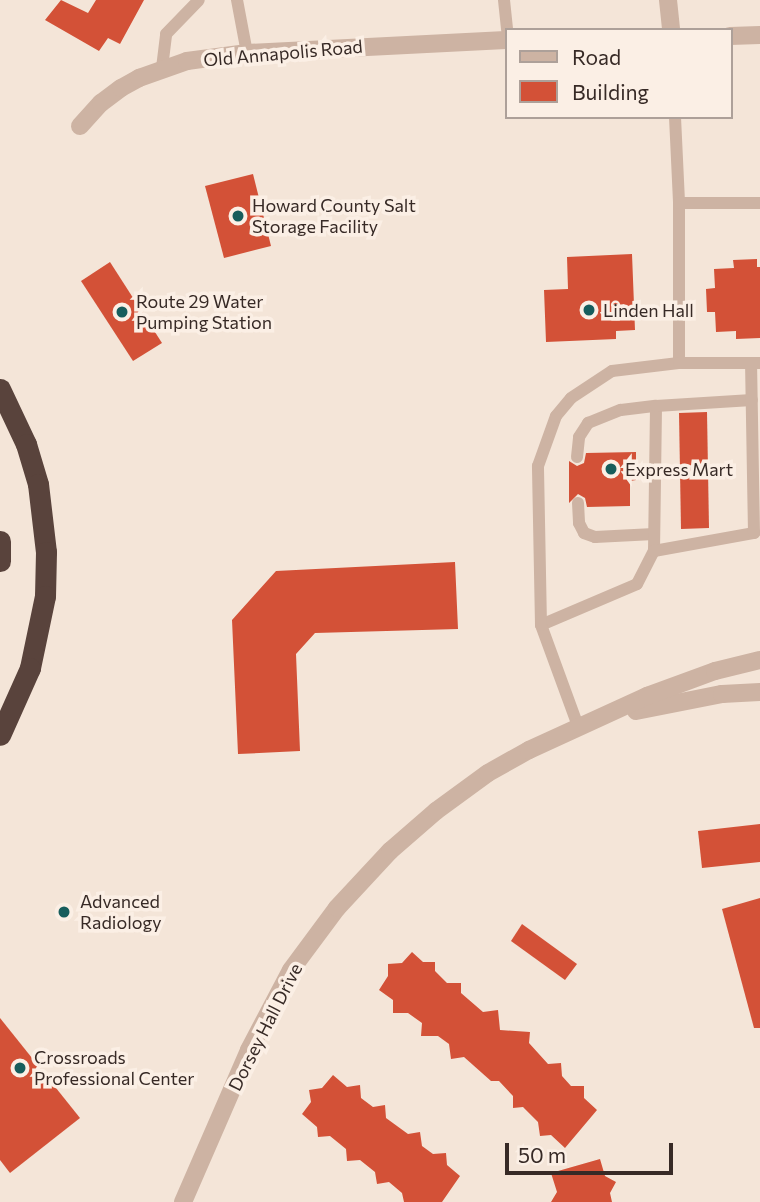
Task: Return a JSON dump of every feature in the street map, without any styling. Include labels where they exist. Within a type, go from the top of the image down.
[{"type":"highway","points":[[0,389],[26,444],[38,484],[46,552],[45,596],[33,655],[15,705],[0,735]]},
{"type":"highway","points":[[0,541],[0,561]]},
{"type":"street","points":[[668,0],[671,28]]},
{"type":"street","points":[[732,36],[760,35]]},
{"type":"street","name":"Old Annapolis Road","points":[[80,126],[111,95],[162,68],[187,61],[247,53],[504,40]]},
{"type":"street","name":"Dorsey Hall Drive","points":[[183,1202],[249,1050],[291,970],[337,908],[390,851],[436,811],[488,773],[578,726],[715,671],[760,660]]},
{"type":"street","name":"Dorsey Hall Drive","points":[[578,726],[652,706],[760,691]]},
{"type":"lane","points":[[162,68],[166,34],[199,0]]},
{"type":"lane","points":[[237,0],[247,53]]},
{"type":"lane","points":[[504,0],[507,28]]},
{"type":"lane","points":[[675,119],[679,203],[679,363]]},
{"type":"lane","points":[[679,203],[760,203]]},
{"type":"lane","points":[[578,726],[541,625],[538,466],[556,416],[570,398],[612,371],[679,363],[756,363],[752,400],[757,466],[754,533],[654,551]]},
{"type":"lane","points":[[576,457],[579,437],[588,423],[621,410],[752,400]]},
{"type":"lane","points":[[541,625],[637,584],[654,551],[656,406]]},
{"type":"lane","points":[[578,503],[579,523],[584,533],[596,537],[654,534]]},
{"type":"building","points":[[61,0],[88,13],[96,0],[144,0],[120,44],[108,38],[99,51],[45,20]]},
{"type":"building","name":"Howard County Salt Storage Facility","points":[[253,174],[271,246],[224,258],[205,186]]},
{"type":"building","name":"Linden Hall","points":[[632,254],[635,330],[616,331],[616,339],[546,342],[544,290],[568,289],[567,257]]},
{"type":"building","points":[[757,259],[757,267],[760,267],[760,338],[736,339],[736,331],[716,332],[715,312],[707,312],[706,289],[715,288],[714,269],[734,268],[733,260]]},
{"type":"building","name":"Route 29 Water Pumping Station","points":[[110,262],[162,343],[133,361],[81,281]]},
{"type":"building","points":[[707,412],[709,528],[681,529],[679,413]]},
{"type":"building","name":"Express Mart","points":[[636,452],[636,480],[630,481],[630,506],[587,507],[585,498],[578,494],[569,503],[569,461],[577,466],[584,463],[586,453]]},
{"type":"building","points":[[455,562],[458,629],[315,633],[296,654],[300,751],[238,754],[232,620],[276,571]]},
{"type":"building","points":[[760,824],[760,862],[702,868],[698,831]]},
{"type":"building","points":[[760,898],[760,1028],[754,1028],[722,909]]},
{"type":"building","points":[[522,924],[577,964],[565,980],[511,941]]},
{"type":"building","points":[[412,952],[423,962],[435,962],[435,971],[447,983],[461,983],[461,993],[483,1012],[498,1010],[500,1030],[530,1032],[529,1043],[548,1064],[561,1063],[562,1076],[571,1086],[584,1086],[584,1098],[597,1110],[565,1148],[551,1135],[540,1136],[538,1122],[523,1107],[513,1108],[513,1096],[499,1081],[491,1081],[464,1057],[451,1059],[449,1044],[438,1036],[421,1036],[422,1023],[408,1013],[393,1013],[393,1000],[379,990],[388,976],[388,964],[402,963]]},
{"type":"building","name":"Crossroads Professional Center","points":[[0,1018],[80,1118],[10,1173],[0,1160]]},
{"type":"building","points":[[333,1075],[347,1087],[360,1085],[361,1098],[373,1107],[385,1105],[386,1118],[408,1134],[420,1132],[422,1146],[433,1154],[446,1153],[447,1165],[460,1176],[442,1202],[404,1202],[402,1193],[389,1182],[377,1184],[375,1172],[360,1160],[347,1161],[346,1149],[330,1136],[318,1137],[317,1127],[302,1114],[311,1102],[309,1090],[322,1088]]},
{"type":"building","points":[[600,1159],[605,1176],[616,1182],[610,1193],[612,1202],[551,1202],[557,1192],[551,1173]]},
{"type":"place","name":"Howard County Salt Storage Facility","points":[[238,216]]},
{"type":"place","name":"Linden Hall","points":[[589,310]]},
{"type":"place","name":"Route 29 Water Pumping Station","points":[[122,312]]},
{"type":"place","name":"Express Mart","points":[[611,469]]},
{"type":"place","name":"Advanced Radiology","points":[[64,912]]},
{"type":"place","name":"Crossroads Professional Center","points":[[20,1068]]}]
